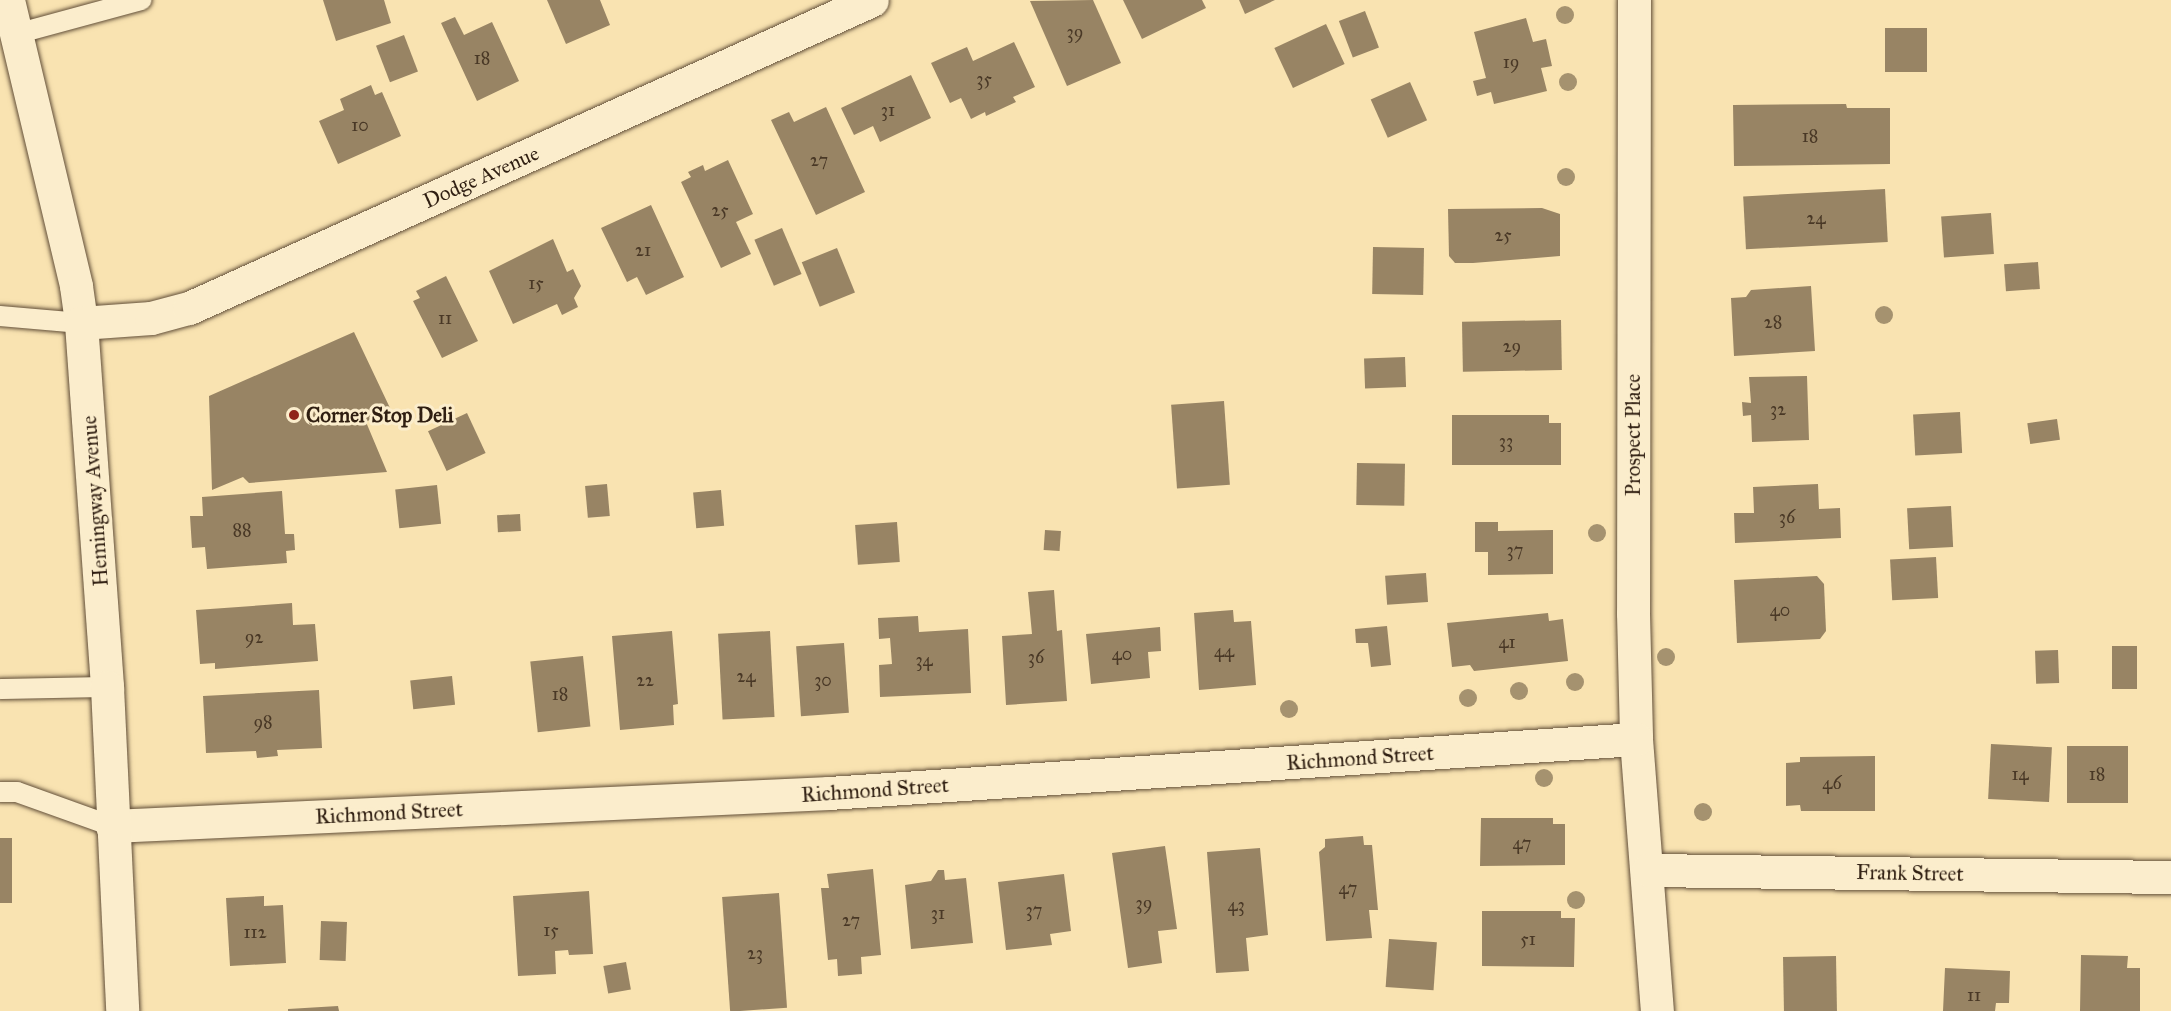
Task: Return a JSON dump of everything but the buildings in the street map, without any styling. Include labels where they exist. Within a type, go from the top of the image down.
[{"type":"street","name":"Hemingway Avenue","points":[[8,0],[76,286],[81,323],[107,687],[122,1011]]},
{"type":"street","name":"Dodge Avenue","points":[[81,323],[151,318],[189,308],[872,0]]},
{"type":"street","name":"Prospect Place","points":[[1634,0],[1633,613],[1636,739],[1648,870],[1657,1011]]},
{"type":"street","name":"Richmond Street","points":[[112,826],[829,793],[1636,739]]},
{"type":"street","name":"Frank Street","points":[[1648,870],[2171,877]]},
{"type":"lane","points":[[16,34],[141,0]]},
{"type":"lane","points":[[0,316],[81,323]]},
{"type":"lane","points":[[0,688],[107,687]]},
{"type":"lane","points":[[0,792],[17,792],[112,826]]},
{"type":"place","name":"Corner Stop Deli","points":[[294,415]]}]
